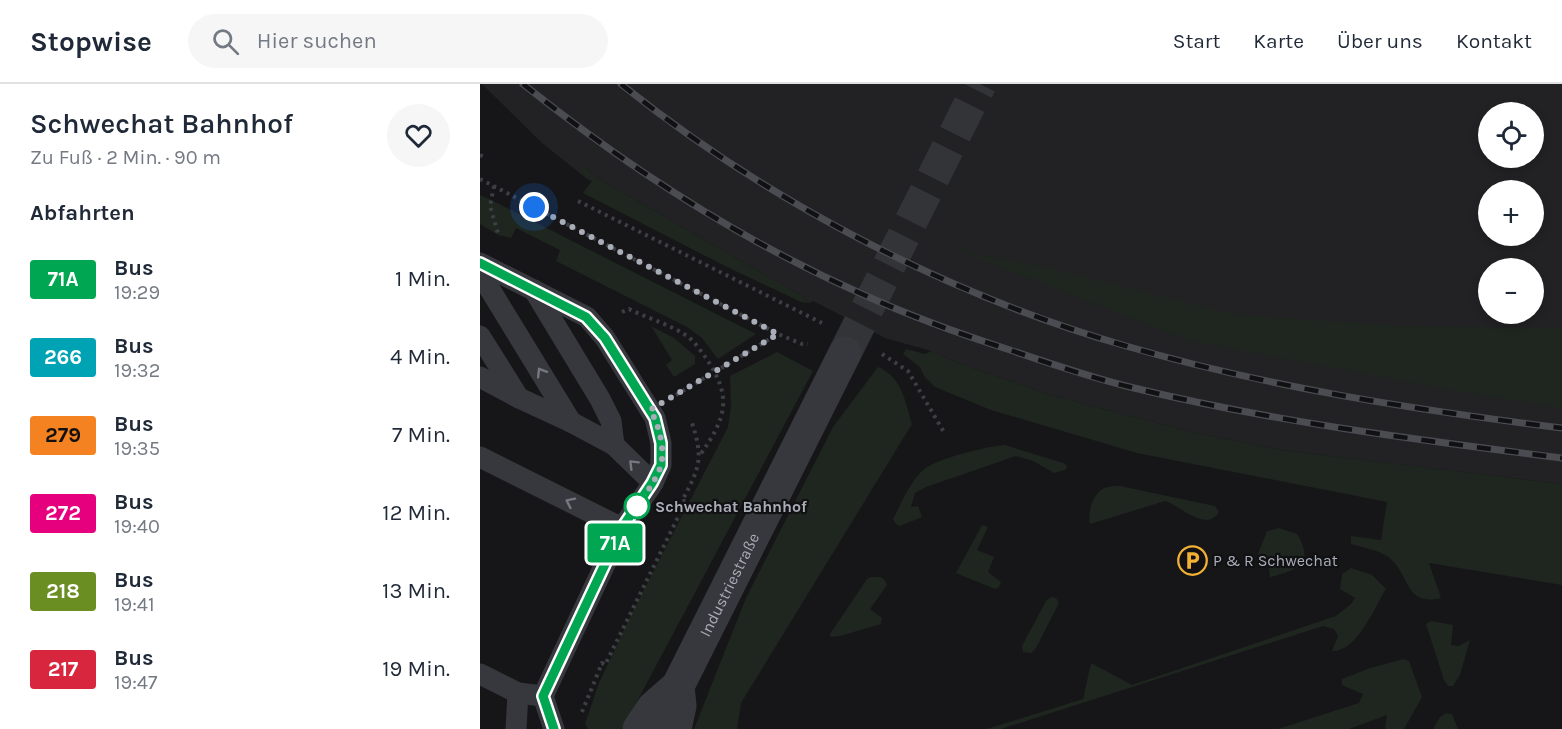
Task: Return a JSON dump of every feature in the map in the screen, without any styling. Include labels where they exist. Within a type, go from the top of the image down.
[{"type":"street","name":"Industriestraße","points":[[639,729],[652,708],[678,686],[861,352]]},
{"type":"street","name":"Industriestraße","points":[[675,729],[680,706],[678,686]]},
{"type":"lane","points":[[480,263],[586,317],[605,338],[655,418],[661,443],[661,465],[652,483],[622,528],[543,696],[554,729]]},
{"type":"lane","points":[[480,273],[571,422]]},
{"type":"lane","points":[[533,289],[600,399],[611,421],[614,445]]},
{"type":"lane","points":[[480,336],[519,398]]},
{"type":"lane","points":[[480,377],[614,445],[652,483]]},
{"type":"lane","points":[[480,457],[622,528]]},
{"type":"lane","points":[[480,674],[518,693],[543,696]]},
{"type":"lane","points":[[516,729],[518,693]]},
{"type":"path","points":[[480,179],[778,334],[802,344],[813,344]]},
{"type":"path","points":[[494,186],[490,206],[501,243]]},
{"type":"path","points":[[578,201],[824,324]]},
{"type":"path","points":[[620,314],[629,309],[685,334],[695,343],[715,371],[723,398],[720,423],[700,456]]},
{"type":"path","points":[[650,410],[778,334]]},
{"type":"path","points":[[861,352],[908,371],[945,434]]},
{"type":"path","points":[[580,716],[602,663],[605,664],[686,501],[682,501]]},
{"type":"shaded area","points":[[482,84],[1562,84],[1562,484],[1281,450],[1191,432],[1051,395],[961,364],[931,351],[885,338],[813,301],[810,303],[800,295],[601,180],[584,166],[591,182],[542,143]]},
{"type":"shaded area","points":[[584,166],[601,180],[800,295],[810,303],[801,302],[723,265],[583,193],[592,181],[580,171]]},
{"type":"shaded area","points":[[480,195],[756,334],[718,359],[702,338],[687,327],[556,261],[560,250],[516,228],[511,238],[498,235],[480,224]]},
{"type":"shaded area","points":[[949,247],[959,247],[976,254],[1031,264],[1238,315],[1407,326],[1562,328],[1562,408],[1467,393],[1190,341]]},
{"type":"shaded area","points":[[651,326],[674,338],[695,356],[695,364],[674,377],[666,365],[672,360]]},
{"type":"shaded area","points":[[906,349],[925,354],[931,351],[961,364],[1051,395],[1191,432],[1281,450],[1562,484],[1562,585],[1429,563],[1441,598],[1420,598],[1409,587],[1395,563],[1387,556],[1351,544],[1351,536],[1381,540],[1387,502],[1137,453],[991,410],[935,387],[924,376],[920,367],[903,354]]},
{"type":"shaded area","points":[[777,352],[813,371],[624,726],[621,729],[588,729],[585,724],[599,683],[631,615],[728,427],[731,405],[730,376]]},
{"type":"shaded area","points":[[878,367],[886,371],[897,383],[912,424],[741,703],[737,729],[694,729],[746,598],[833,427]]},
{"type":"shaded area","points":[[1005,445],[1067,466],[1065,470],[1054,473],[1033,461],[1016,456],[926,487],[915,493],[911,507],[918,506],[922,517],[900,526],[896,524],[893,519],[910,487],[923,470],[975,450]]},
{"type":"shaded area","points":[[1120,486],[1215,506],[1219,512],[1214,518],[1200,519],[1165,501],[1090,524],[1090,511],[1097,494],[1104,488]]},
{"type":"shaded area","points":[[982,525],[988,527],[977,550],[994,557],[988,572],[1001,582],[995,589],[956,573]]},
{"type":"shaded area","points":[[1279,528],[1297,534],[1302,544],[1304,559],[1301,564],[1289,572],[1270,577],[1268,563],[1258,554],[1267,531]]},
{"type":"shaded area","points":[[1351,568],[1372,575],[1386,589],[1364,628],[1357,637],[1341,649],[1332,651],[1338,636],[1334,629],[1323,626],[1001,729],[987,729],[1083,699],[1091,663],[1132,685],[1336,616],[1355,598],[1340,589],[1342,574]]},
{"type":"shaded area","points":[[881,578],[887,585],[870,609],[882,618],[881,624],[831,637],[830,634],[867,579]]},
{"type":"shaded area","points":[[1051,597],[1056,598],[1059,603],[1036,648],[1031,653],[1023,652],[1022,646],[1046,601]]},
{"type":"shaded area","points":[[1431,621],[1453,625],[1451,645],[1459,646],[1470,640],[1460,675],[1453,686],[1448,686],[1444,680],[1426,624]]},
{"type":"shaded area","points":[[1404,659],[1409,661],[1422,697],[1404,729],[1385,729],[1387,715],[1349,729],[1278,729],[1359,703],[1363,694],[1342,685],[1342,679],[1370,668]]},
{"type":"shaded area","points":[[1446,713],[1452,714],[1458,729],[1433,729],[1440,717]]},
{"type":"tunnel","points":[[845,353],[980,84]]},
{"type":"railway","points":[[523,84],[562,115],[644,173],[729,226],[817,273],[880,302],[954,331],[1087,375],[1187,400],[1347,429],[1562,458]]},
{"type":"railway","points":[[621,84],[677,127],[797,205],[926,271],[992,300],[1059,325],[1179,361],[1233,374],[1342,396],[1562,428]]},
{"type":"bus line","name":"71A","points":[[480,263],[586,317],[605,338],[655,418],[661,443],[661,465],[652,483],[622,528],[543,696],[554,729]]},
{"type":"place","name":"Schwechat Bahnhof","points":[[637,506]]},
{"type":"place","name":"P & R Schwechat","points":[[1192,560]]},
{"type":"route","points":[[534,207],[778,334],[650,410],[655,418],[661,443],[661,465],[637,506]]}]
